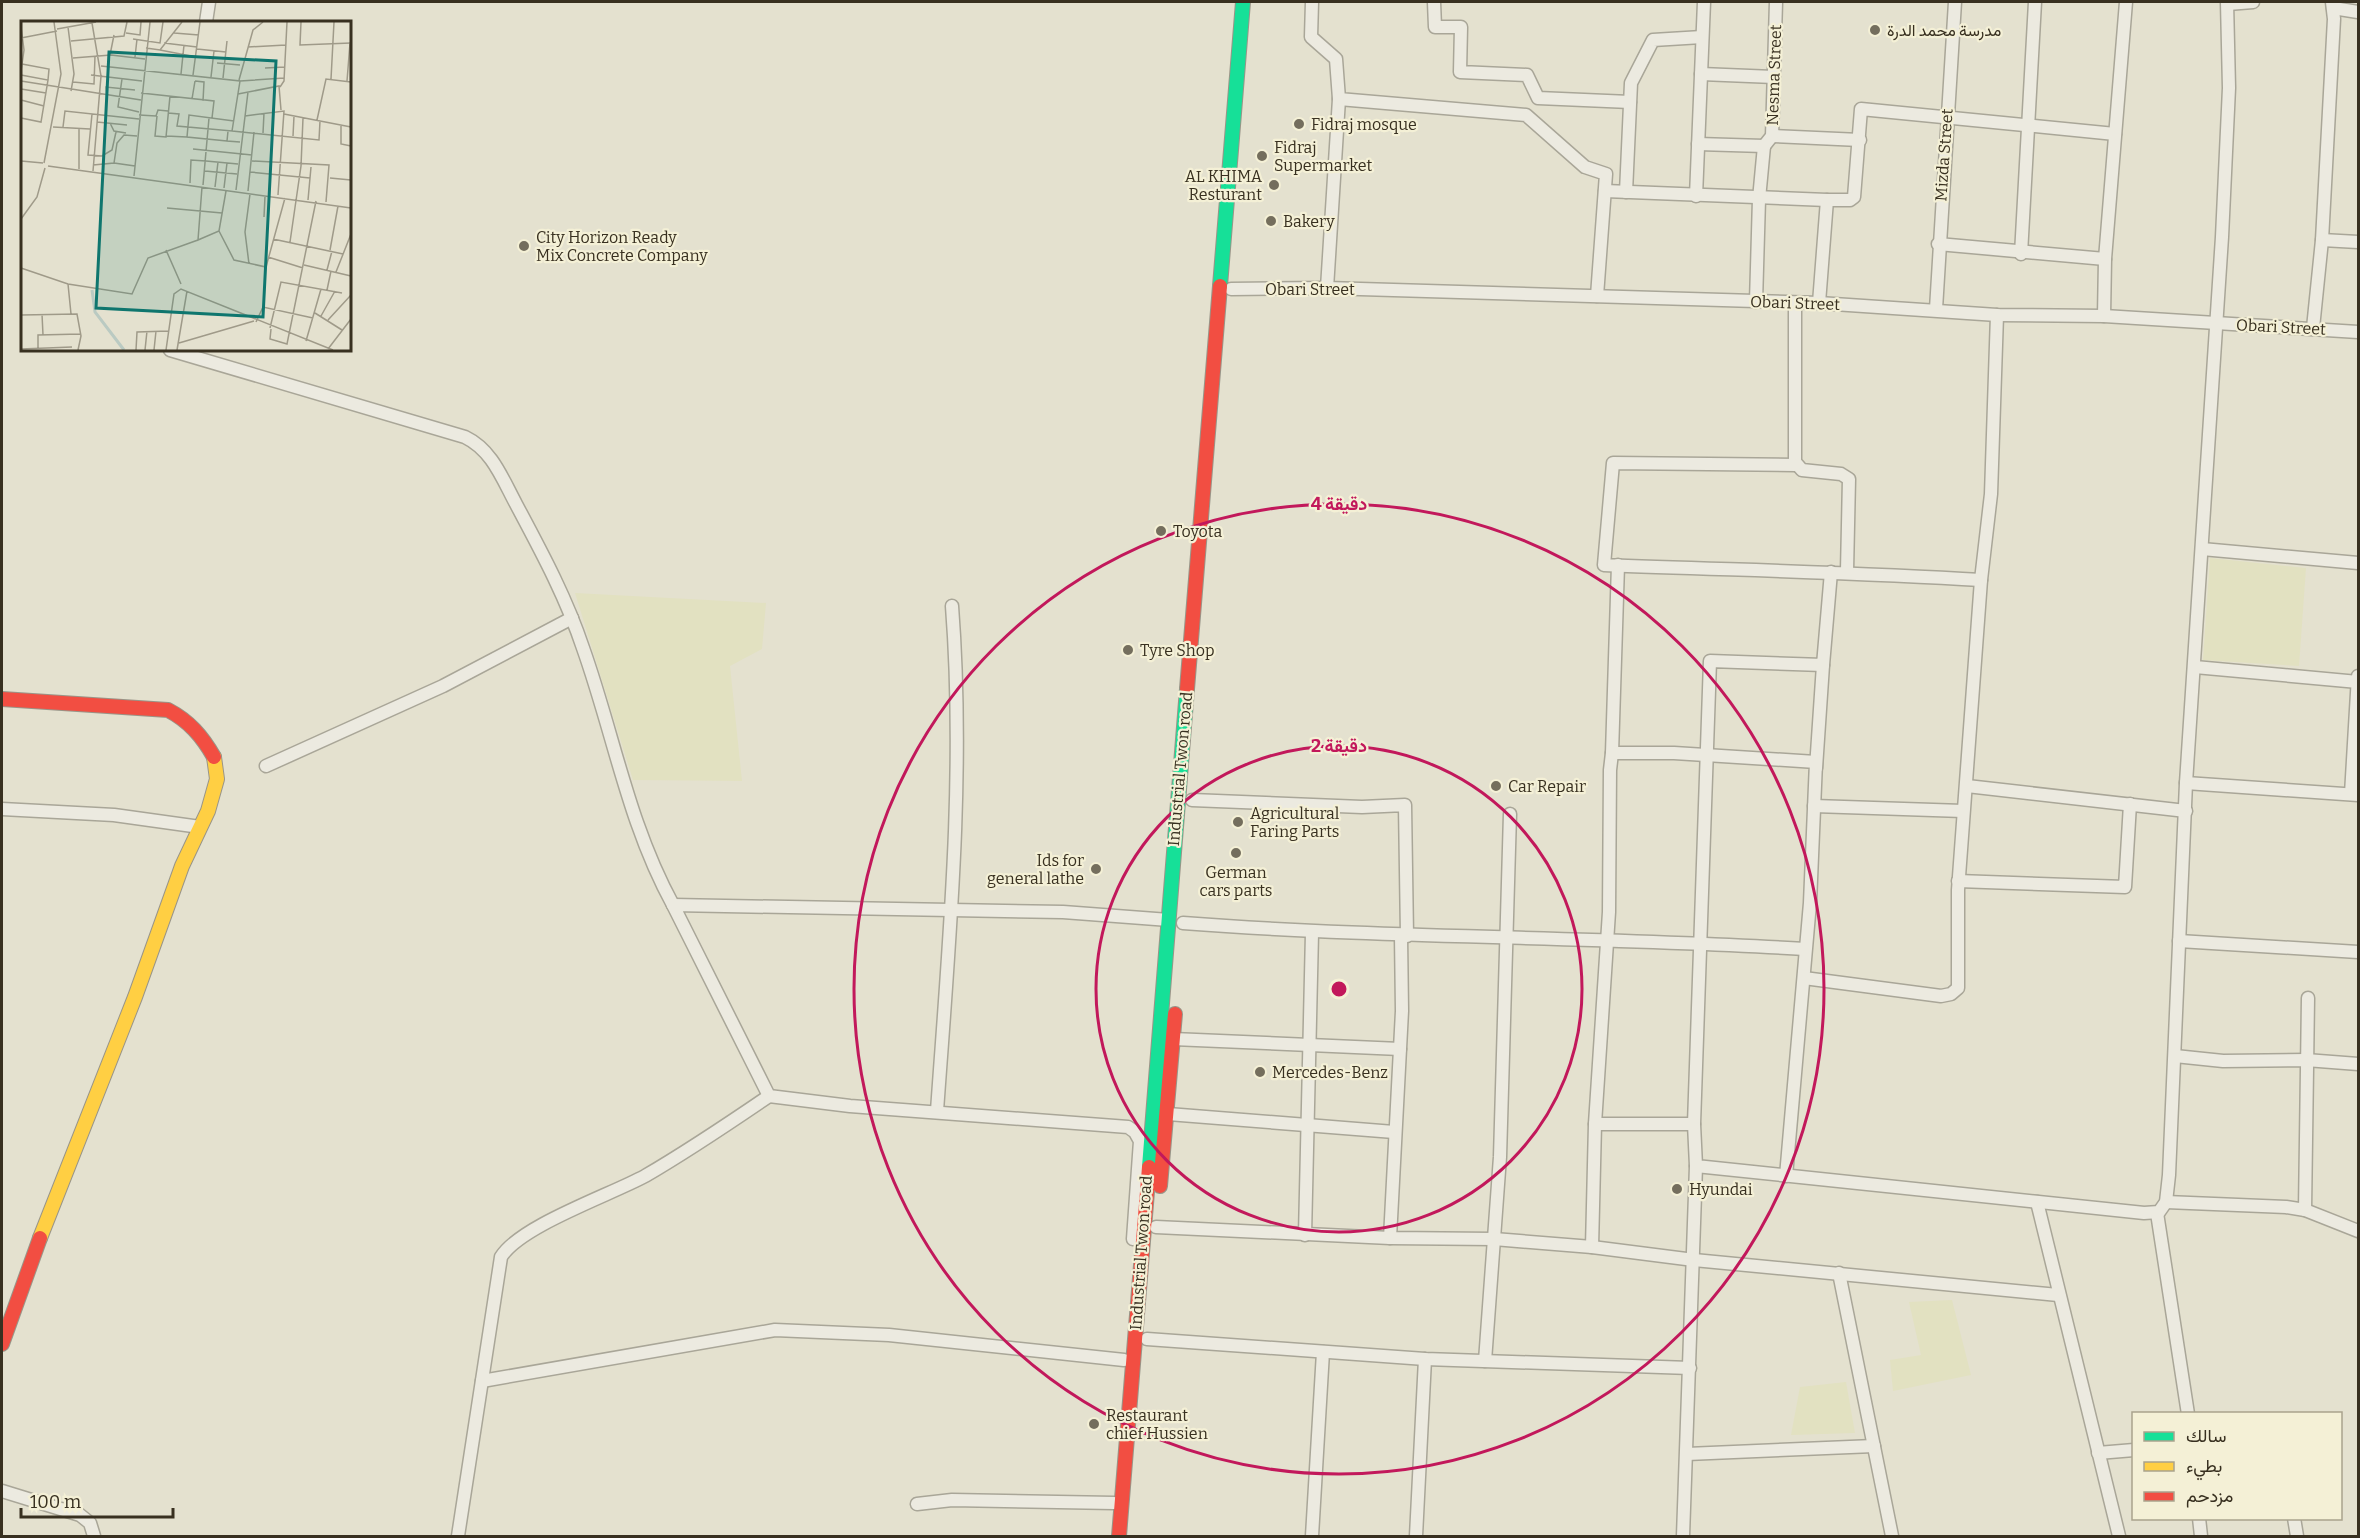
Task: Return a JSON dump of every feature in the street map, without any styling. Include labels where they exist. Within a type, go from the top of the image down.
[{"type":"main road","name":"Industrial Twon road","points":[[1119,1536],[1150,1129],[1243,2]]},
{"type":"main road","points":[[1132,1536],[1156,1227],[1168,1114],[1255,2]]},
{"type":"main road","points":[[2,699],[151,708],[176,712],[202,736],[215,760],[217,770],[208,811],[182,866],[135,997],[54,1200],[2,1344]]},
{"type":"street","points":[[206,21],[209,2]]},
{"type":"street","points":[[1312,2],[1311,37],[1336,59],[1339,99],[1327,288]]},
{"type":"street","points":[[1434,2],[1435,27],[1461,27],[1460,72],[1527,75],[1538,98]]},
{"type":"street","points":[[1696,196],[1704,2]]},
{"type":"street","name":"Nesma Street","points":[[1756,302],[1759,199],[1768,141],[1774,77],[1776,2]]},
{"type":"street","name":"Mizda Street","points":[[1936,309],[1938,244],[1954,2]]},
{"type":"street","points":[[2021,254],[2035,2]]},
{"type":"street","points":[[2104,316],[2105,259],[2126,2]]},
{"type":"street","points":[[2188,1412],[2157,1213],[2166,1202],[2175,1056],[2186,783],[2195,667],[2229,88],[2227,3],[2253,2]]},
{"type":"street","points":[[2313,328],[2322,240],[2332,5],[2358,12]]},
{"type":"street","points":[[1626,192],[1631,83],[1653,40],[1702,36]]},
{"type":"street","points":[[1701,74],[1774,77]]},
{"type":"street","points":[[1526,115],[1538,98]]},
{"type":"street","points":[[1538,98],[1630,102]]},
{"type":"street","points":[[1339,99],[1526,115],[1585,167],[1606,174],[1597,296]]},
{"type":"street","points":[[1605,191],[1850,201],[1854,197],[1861,109],[2115,134]]},
{"type":"street","points":[[1698,144],[1860,140]]},
{"type":"street","points":[[1819,303],[1827,200]]},
{"type":"street","points":[[2322,240],[2358,242]]},
{"type":"street","points":[[1938,244],[2021,254],[2105,259]]},
{"type":"street","name":"Obari Street","points":[[1232,289],[1327,288],[1819,303],[1936,309],[1997,315],[2104,316],[2358,332]]},
{"type":"street","points":[[1795,303],[1795,465]]},
{"type":"street","points":[[1804,978],[1941,996],[1951,994],[1958,988],[1960,978],[1958,881],[1981,580],[1992,482],[1997,315]]},
{"type":"street","points":[[173,351],[477,442],[486,450],[540,549],[572,618],[584,650],[628,801],[673,905],[769,1096]]},
{"type":"street","points":[[1847,571],[1849,479],[1841,474],[1802,470],[1795,465],[1613,463],[1604,564],[1780,573],[1847,571],[1981,580]]},
{"type":"street","points":[[2202,549],[2358,563]]},
{"type":"street","points":[[1592,1246],[1595,1124],[1606,942],[1618,565]]},
{"type":"street","points":[[1786,1176],[1810,903],[1816,768],[1831,572]]},
{"type":"street","points":[[937,1111],[952,910],[957,672],[952,606]]},
{"type":"street","points":[[266,766],[443,686],[572,618]]},
{"type":"street","points":[[1683,1536],[1694,1260],[1696,1166],[1694,1124],[1710,661],[1823,665]]},
{"type":"street","points":[[2195,667],[2358,682]]},
{"type":"street","points":[[2186,783],[2355,794],[2358,674]]},
{"type":"street","points":[[1612,753],[1708,755],[1816,762],[1816,768]]},
{"type":"street","points":[[1967,786],[2186,811]]},
{"type":"street","points":[[1192,800],[1362,807],[1406,805],[1400,1049],[1390,1238]]},
{"type":"street","points":[[1958,881],[2125,887],[2130,804]]},
{"type":"street","points":[[1814,806],[1963,811]]},
{"type":"street","points":[[2,808],[114,815],[200,827]]},
{"type":"street","points":[[1485,1361],[1500,1157],[1510,814]]},
{"type":"street","points":[[673,905],[1063,912],[1168,920]]},
{"type":"street","points":[[1184,912],[1312,933],[1505,936],[1805,949]]},
{"type":"street","points":[[1305,1235],[1312,933]]},
{"type":"street","points":[[2179,941],[2358,952]]},
{"type":"street","points":[[2305,1210],[2308,998]]},
{"type":"street","points":[[1173,1038],[1400,1049]]},
{"type":"street","points":[[2175,1056],[2223,1061],[2306,1060],[2358,1064]]},
{"type":"street","points":[[458,1536],[501,1257],[506,1249],[543,1226],[642,1178],[704,1141],[769,1096],[850,1106],[1150,1129]]},
{"type":"street","points":[[1168,1114],[1394,1132]]},
{"type":"street","points":[[1595,1124],[1694,1124]]},
{"type":"street","points":[[1111,1536],[1140,1141],[1135,1132],[1128,1127]]},
{"type":"street","points":[[1696,1166],[2157,1213]]},
{"type":"street","points":[[2037,1202],[2119,1536]]},
{"type":"street","points":[[2166,1202],[2223,1206],[2258,1204],[2305,1210],[2358,1231]]},
{"type":"street","points":[[1156,1227],[1305,1235],[1494,1239],[1592,1246],[1694,1260],[2058,1295]]},
{"type":"street","points":[[1839,1273],[1892,1536]]},
{"type":"street","points":[[482,1381],[775,1330],[889,1335],[1124,1360]]},
{"type":"street","points":[[1147,1338],[1425,1359],[1690,1368]]},
{"type":"street","points":[[1312,1536],[1323,1352]]},
{"type":"street","points":[[1416,1536],[1425,1359]]},
{"type":"street","points":[[1687,1454],[1874,1446]]},
{"type":"street","points":[[2097,1453],[2132,1450]]},
{"type":"street","points":[[2,1491],[80,1515],[90,1523],[94,1536]]},
{"type":"street","points":[[917,1504],[952,1500],[1113,1503]]},
{"type":"street","points":[[2199,1520],[2201,1536]]},
{"type":"street","points":[[2294,1520],[2296,1536]]},
{"type":"green space","points":[[2210,558],[2306,568],[2299,666],[2203,660]]},
{"type":"green space","points":[[575,593],[766,603],[762,649],[730,666],[742,781],[633,780]]},
{"type":"green space","points":[[1952,1300],[1971,1375],[1893,1391],[1890,1360],[1921,1355],[1909,1302]]},
{"type":"green space","points":[[1846,1382],[1855,1433],[1791,1435],[1800,1387]]},
{"type":"traffic: fast","points":[[1220,286],[1243,2]]},
{"type":"traffic: fast","points":[[1149,1167],[1187,689]]},
{"type":"traffic: slow","points":[[40,1238],[135,997],[182,866],[208,811],[217,779],[214,757]]},
{"type":"traffic: jam","points":[[1187,689],[1220,286]]},
{"type":"traffic: jam","points":[[2,699],[168,710],[194,730],[214,757]]},
{"type":"traffic: jam","points":[[1160,1186],[1175,1014]]},
{"type":"traffic: jam","points":[[1119,1536],[1149,1167]]},
{"type":"traffic: jam","points":[[2,1344],[40,1238]]},
{"type":"place","name":"مدرسة محمد الدرة","points":[[1875,30]]},
{"type":"place","name":"Fidraj mosque","points":[[1299,124]]},
{"type":"place","name":"Fidraj Supermarket","points":[[1262,156]]},
{"type":"place","name":"AL KHIMA Resturant","points":[[1274,185]]},
{"type":"place","name":"Bakery","points":[[1271,221]]},
{"type":"place","name":"City Horizon Ready Mix Concrete Company","points":[[524,246]]},
{"type":"place","name":"Toyota","points":[[1161,531]]},
{"type":"place","name":"Tyre Shop","points":[[1128,650]]},
{"type":"place","name":"Car Repair","points":[[1496,786]]},
{"type":"place","name":"Agricultural Faring Parts","points":[[1238,822]]},
{"type":"place","name":"German cars parts","points":[[1236,853]]},
{"type":"place","name":"Ids for general lathe","points":[[1096,869]]},
{"type":"place","name":"Mercedes-Benz","points":[[1260,1072]]},
{"type":"place","name":"Hyundai","points":[[1677,1189]]},
{"type":"place","name":"Restaurant chief Hussien","points":[[1094,1424]]}]
